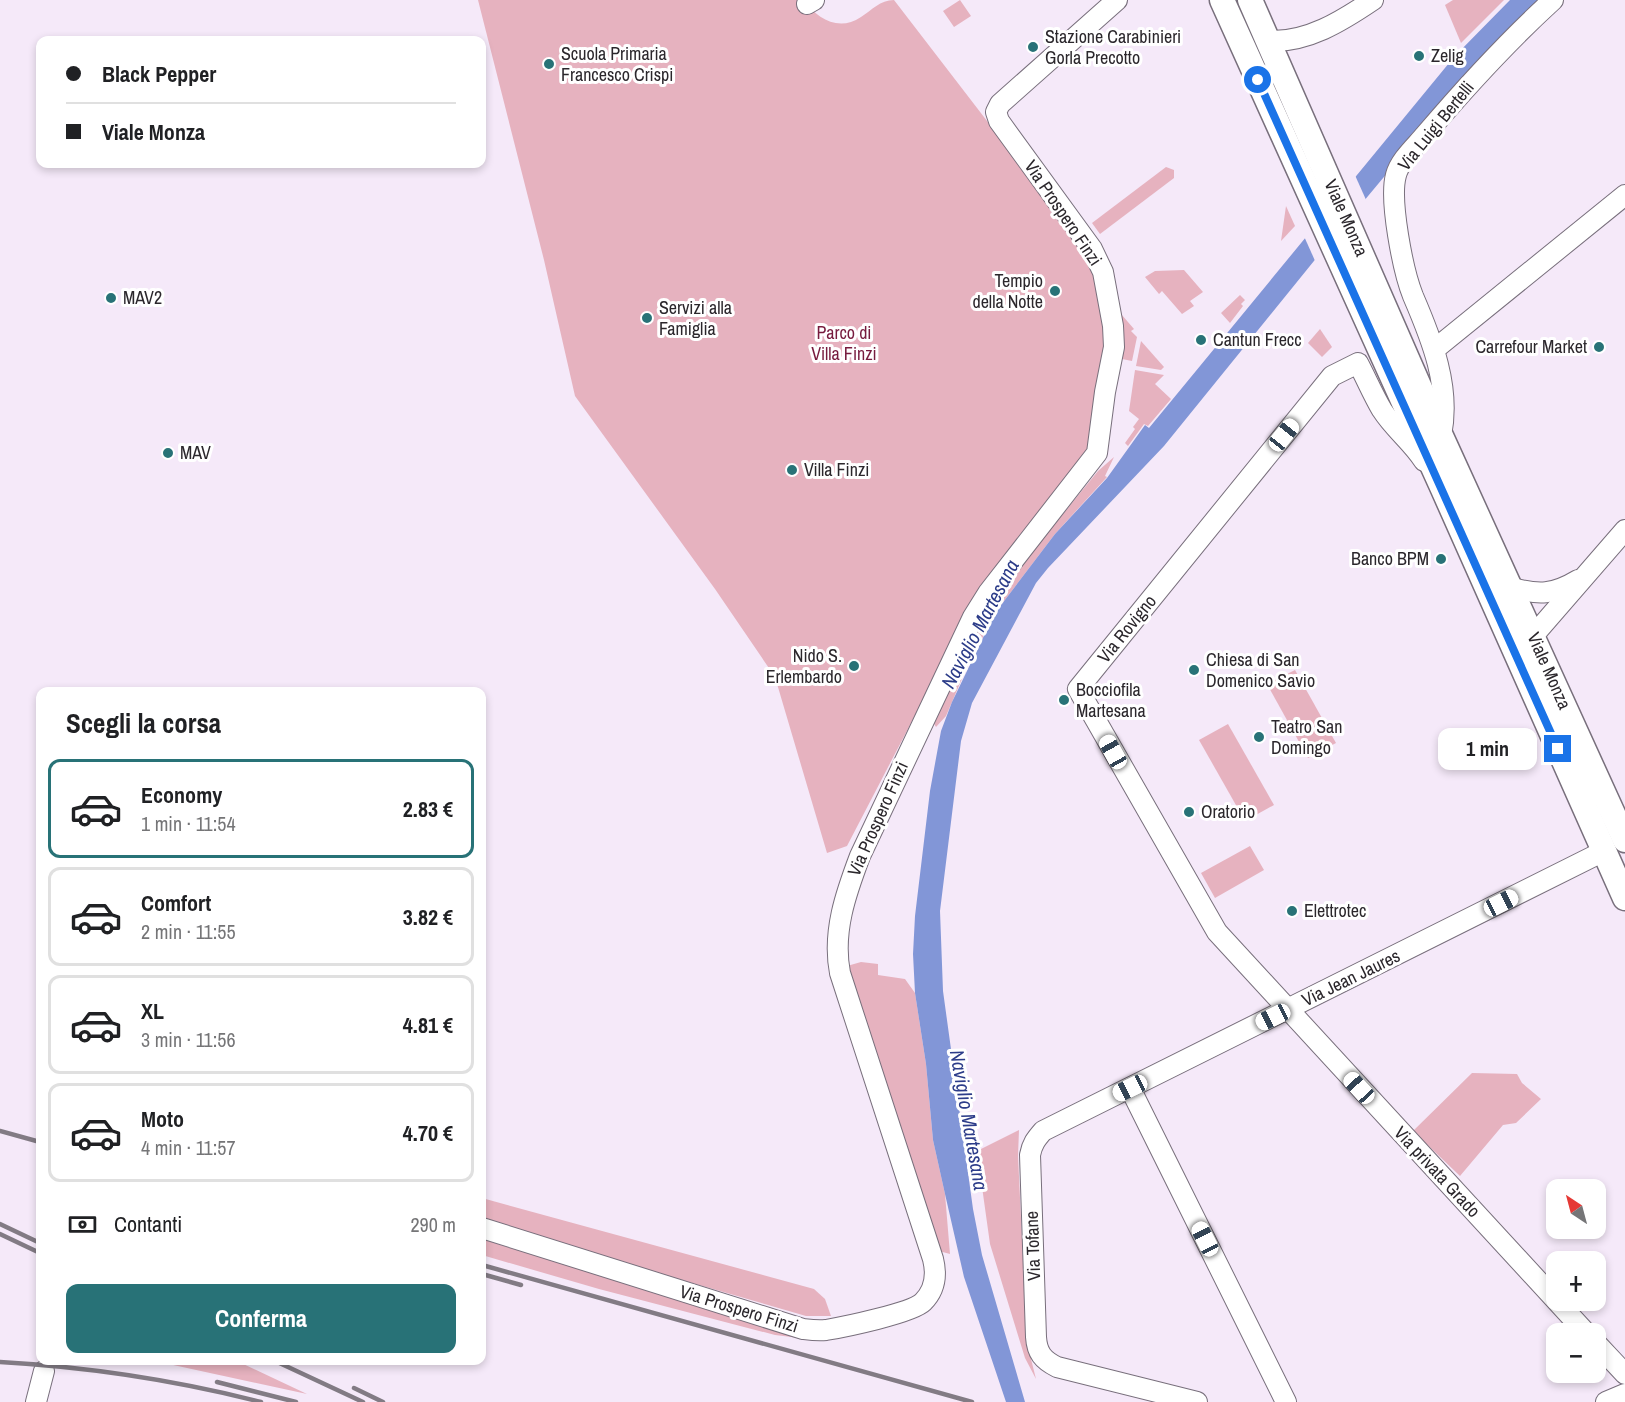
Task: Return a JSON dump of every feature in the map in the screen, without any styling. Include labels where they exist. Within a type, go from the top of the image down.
[{"type":"main road","name":"Viale Monza","points":[[1222,0],[1443,489],[1615,845]]},
{"type":"main road","name":"Viale Monza","points":[[1250,0],[1441,436],[1533,636],[1615,845],[1625,898]]},
{"type":"street","name":"Via Prospero Finzi","points":[[486,1229],[793,1328],[814,1330],[834,1328],[917,1307],[931,1292],[935,1279],[934,1265],[840,973],[837,948],[842,911],[860,856],[973,617],[988,593],[1097,453],[1105,392],[1114,352],[1114,335],[1103,272],[1095,254],[999,121],[996,112],[1000,104],[1117,0]]},
{"type":"street","points":[[1268,41],[1290,41],[1310,34],[1334,24],[1373,0]]},
{"type":"street","name":"Via Luigi Bertelli","points":[[1435,349],[1410,287],[1402,259],[1394,193],[1396,174],[1406,158],[1456,99],[1553,0]]},
{"type":"street","points":[[1441,436],[1445,411],[1435,349],[1625,195]]},
{"type":"street","name":"Viale Monza","points":[[1358,363],[1382,410],[1404,438],[1413,444],[1443,489]]},
{"type":"street","name":"Via Rovigno","points":[[1288,1010],[1216,932],[1078,689],[1328,380],[1338,372],[1358,363]]},
{"type":"street","points":[[1533,636],[1625,530]]},
{"type":"street","points":[[1512,588],[1534,593],[1548,592],[1570,585],[1588,573]]},
{"type":"street","name":"Via Jean Jaures","points":[[1036,1139],[1043,1131],[1615,845]]},
{"type":"street","name":"Via privata Grado","points":[[1288,1010],[1577,1323]]},
{"type":"street","points":[[1130,1088],[1286,1402]]},
{"type":"street","name":"Via Tofane","points":[[1036,1139],[1032,1144],[1030,1155],[1036,1337],[1040,1355],[1057,1367],[1197,1402]]},
{"type":"street","points":[[1606,1354],[1625,1374]]},
{"type":"street","points":[[36,1402],[44,1371]]},
{"type":"street","points":[[1606,1402],[1625,1394]]},
{"type":"green space","name":"Parco di Villa Finzi","points":[[478,0],[804,0],[822,18],[845,23],[861,17],[880,4],[894,0],[1095,264],[1109,335],[1087,455],[924,698],[847,846],[827,853],[775,677],[715,589],[575,396],[544,260]]},
{"type":"green space","points":[[960,0],[971,16],[954,27],[943,11]]},
{"type":"green space","points":[[1453,0],[1504,0],[1461,43],[1445,5]]},
{"type":"green space","points":[[1166,167],[1174,170],[1174,178],[1100,234],[1092,223]]},
{"type":"green space","points":[[1286,206],[1295,226],[1281,241]]},
{"type":"green space","points":[[1184,270],[1203,292],[1190,301],[1194,306],[1182,314],[1162,291],[1159,294],[1145,277],[1155,271]]},
{"type":"green space","points":[[1240,295],[1245,300],[1241,304],[1243,306],[1230,323],[1221,313]]},
{"type":"green space","points":[[1115,307],[1134,329],[1131,331],[1137,337],[1132,361],[1122,359],[1123,351]]},
{"type":"green space","points":[[1320,329],[1332,347],[1322,357],[1308,343]]},
{"type":"green space","points":[[1141,341],[1164,367],[1161,370],[1136,366]]},
{"type":"green space","points":[[1135,370],[1164,375],[1155,384],[1171,399],[1148,426],[1144,424],[1128,446],[1125,443],[1139,419],[1129,411]]},
{"type":"green space","points":[[1114,457],[1105,476],[1107,477],[1055,534],[995,613],[946,716],[936,727],[933,722],[983,612],[1098,471]]},
{"type":"green space","points":[[1295,670],[1336,743],[1308,758],[1267,684]]},
{"type":"green space","points":[[1228,724],[1274,805],[1245,821],[1199,740]]},
{"type":"green space","points":[[1250,846],[1264,870],[1215,898],[1201,873]]},
{"type":"green space","points":[[861,962],[878,964],[878,975],[905,979],[915,993],[926,1064],[933,1140],[945,1194],[950,1254],[939,1251],[847,966]]},
{"type":"green space","points":[[1472,1073],[1517,1074],[1522,1083],[1541,1099],[1516,1123],[1503,1125],[1460,1176],[1413,1131]]},
{"type":"green space","points":[[1019,1130],[1018,1156],[1027,1343],[1036,1379],[1025,1358],[990,1244],[977,1151]]},
{"type":"green space","points":[[486,1199],[814,1289],[825,1299],[831,1316],[806,1316],[486,1223]]},
{"type":"green space","points":[[486,1240],[785,1333],[818,1338],[816,1340],[775,1335],[599,1289],[486,1256]]},
{"type":"green space","points":[[173,1365],[245,1365],[307,1394]]},
{"type":"water","points":[[1510,0],[1541,0],[1474,69],[1164,446],[1048,568],[1036,583],[972,703],[961,741],[940,911],[943,991],[973,1209],[982,1255],[1025,1402],[1006,1402],[964,1277],[945,1194],[933,1140],[926,1064],[915,993],[913,954],[915,916],[930,791],[941,731],[952,702],[995,613],[1055,534],[1107,478],[1145,425],[1149,428],[1454,57]]},
{"type":"pier","points":[[1354,173],[1367,202],[1316,263],[1303,234]]},
{"type":"railway","points":[[0,1131],[36,1141]]},
{"type":"railway","points":[[0,1224],[36,1241]]},
{"type":"railway","points":[[0,1234],[36,1251]]},
{"type":"railway","points":[[486,1266],[972,1402]]},
{"type":"railway","points":[[486,1275],[521,1285]]},
{"type":"railway","points":[[0,1362],[36,1365]]},
{"type":"railway","points":[[40,1365],[132,1376],[196,1387],[261,1402]]},
{"type":"railway","points":[[284,1365],[363,1402]]},
{"type":"railway","points":[[217,1382],[296,1402]]},
{"type":"railway","points":[[354,1388],[383,1402]]},
{"type":"place","name":"Stazione Carabinieri Gorla Precotto","points":[[1033,47]]},
{"type":"place","name":"Zelig","points":[[1419,56]]},
{"type":"place","name":"Scuola Primaria Francesco Crispi","points":[[549,64]]},
{"type":"place","name":"Tempio della Notte","points":[[1055,291]]},
{"type":"place","name":"MAV2","points":[[111,298]]},
{"type":"place","name":"Servizi alla Famiglia","points":[[647,318]]},
{"type":"place","name":"Cantun Frecc","points":[[1201,340]]},
{"type":"place","name":"Carrefour Market","points":[[1599,347]]},
{"type":"place","name":"MAV","points":[[168,453]]},
{"type":"place","name":"Villa Finzi","points":[[792,470]]},
{"type":"place","name":"Banco BPM","points":[[1441,559]]},
{"type":"place","name":"Nido S. Erlembardo","points":[[854,666]]},
{"type":"place","name":"Chiesa di San Domenico Savio","points":[[1194,670]]},
{"type":"place","name":"Bocciofila Martesana","points":[[1064,700]]},
{"type":"place","name":"Teatro San Domingo","points":[[1259,737]]},
{"type":"place","name":"Oratorio","points":[[1189,812]]},
{"type":"place","name":"Elettrotec","points":[[1292,911]]},
{"type":"route","points":[[1258,80],[1558,749]]},
{"type":"water label","name":"Naviglio Martesana","points":[[980,624]]},
{"type":"water label","name":"Naviglio Martesana","points":[[969,1120]]}]
